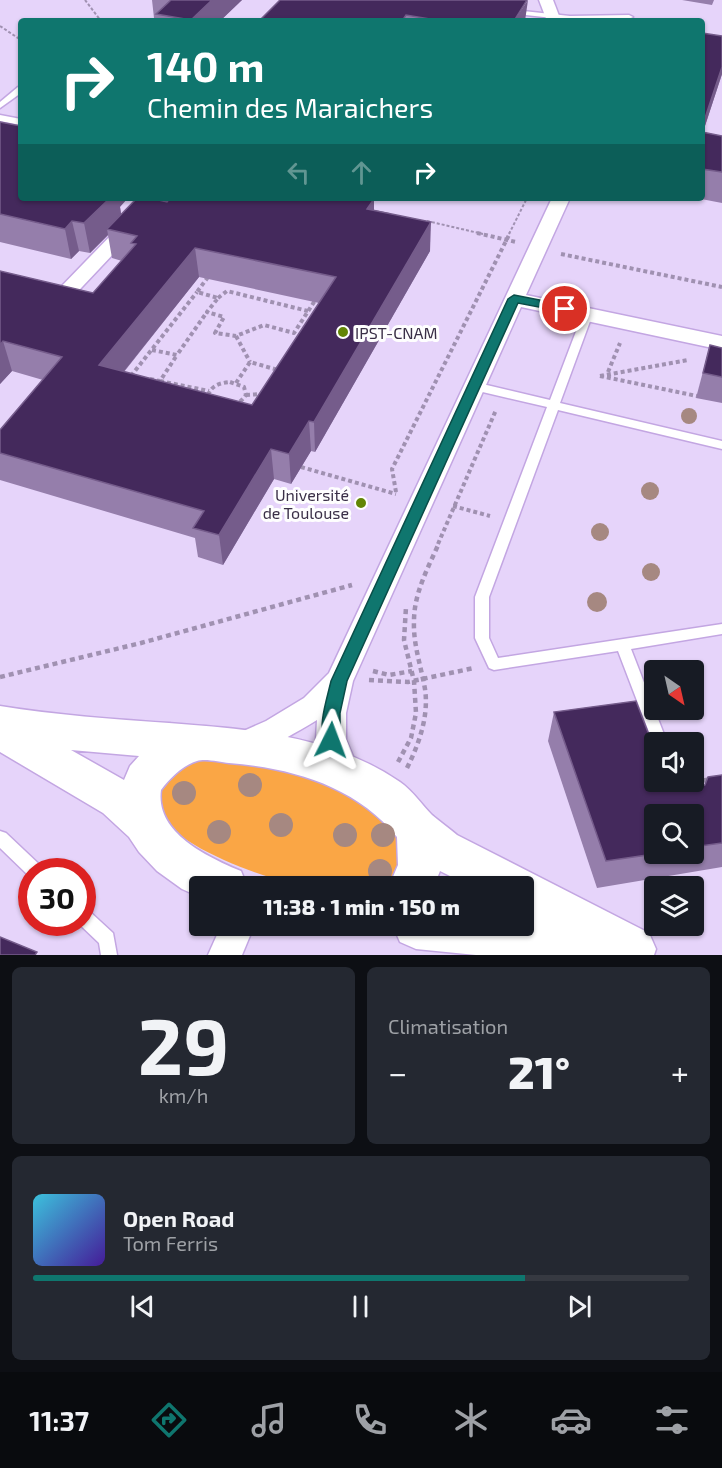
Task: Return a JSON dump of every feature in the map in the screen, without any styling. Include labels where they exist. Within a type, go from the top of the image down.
[{"type":"street","points":[[546,0],[553,18]]},
{"type":"street","points":[[0,286],[59,300],[154,201]]},
{"type":"street","points":[[345,773],[331,740],[332,713],[355,676],[474,386],[514,299],[528,254],[544,235],[560,201]]},
{"type":"street","points":[[514,299],[722,343]]},
{"type":"street","points":[[240,746],[276,730],[314,707],[355,676]]},
{"type":"street","points":[[0,723],[46,731],[196,741],[301,756],[345,773],[385,795],[398,806],[416,828],[442,849],[494,876]]},
{"type":"street","points":[[0,731],[118,799],[144,823],[154,838],[172,856],[202,876]]},
{"type":"street","points":[[144,823],[139,800],[142,785],[151,771],[171,754],[196,741]]},
{"type":"street","points":[[415,876],[421,862],[421,846],[416,828]]},
{"type":"street","points":[[534,897],[641,952]]},
{"type":"street","points":[[225,955],[234,936]]},
{"type":"street","points":[[503,936],[641,952]]},
{"type":"lane","points":[[520,12],[548,18]]},
{"type":"lane","points":[[570,18],[629,16]]},
{"type":"lane","points":[[0,106],[18,91]]},
{"type":"lane","points":[[0,118],[18,121]]},
{"type":"lane","points":[[588,313],[482,597],[482,638],[494,664],[722,629]]},
{"type":"lane","points":[[474,386],[722,445]]},
{"type":"lane","points":[[623,645],[656,732]]},
{"type":"lane","points":[[0,838],[21,858]]},
{"type":"lane","points":[[96,929],[107,939],[109,955]]},
{"type":"path","points":[[85,0],[99,18]]},
{"type":"path","points":[[0,26],[18,38]]},
{"type":"path","points":[[392,505],[397,494],[392,469],[525,201]]},
{"type":"path","points":[[361,207],[394,214]]},
{"type":"path","points":[[417,219],[506,238],[528,254]]},
{"type":"path","points":[[556,253],[722,287]]},
{"type":"path","points":[[127,382],[210,274]]},
{"type":"path","points":[[160,381],[207,312],[227,291],[308,311]]},
{"type":"path","points":[[197,292],[218,298]]},
{"type":"path","points":[[207,312],[224,317],[215,333],[236,336],[264,326],[294,333],[320,293]]},
{"type":"path","points":[[236,336],[250,362],[287,372]]},
{"type":"path","points":[[607,373],[622,338]]},
{"type":"path","points":[[152,350],[177,355]]},
{"type":"path","points":[[690,360],[600,375],[697,396]]},
{"type":"path","points":[[236,382],[250,362]]},
{"type":"path","points":[[132,375],[210,391]]},
{"type":"path","points":[[160,381],[168,388]]},
{"type":"path","points":[[246,395],[244,387],[236,382],[218,384],[208,395],[212,403],[223,407],[236,405],[246,395],[265,394]]},
{"type":"path","points":[[220,414],[223,407]]},
{"type":"path","points":[[404,774],[421,732],[425,710],[422,679],[412,634],[413,610],[417,594],[497,410]]},
{"type":"path","points":[[301,467],[397,494]]},
{"type":"path","points":[[445,504],[511,521]]},
{"type":"path","points":[[0,677],[141,643],[351,587],[356,576]]},
{"type":"path","points":[[394,768],[411,738],[416,713],[414,681],[404,640],[407,596]]},
{"type":"path","points":[[355,676],[381,683],[414,681],[494,664]]},
{"type":"path","points":[[355,676],[390,675],[412,671]]},
{"type":"path","points":[[704,781],[722,778]]},
{"type":"shaded area","points":[[202,758],[254,765],[305,775],[329,784],[376,810],[393,827],[402,845],[399,865],[390,876],[265,876],[201,849],[181,836],[167,823],[159,810],[161,782],[186,763]]},
{"type":"building","points":[[171,0],[212,0],[193,18],[156,14]]},
{"type":"building","points":[[280,0],[527,0],[516,18],[424,18],[406,15],[404,18],[262,18]]},
{"type":"building","points":[[705,33],[722,36],[722,67],[705,118]]},
{"type":"building","points":[[0,122],[18,125],[18,201],[107,201],[84,223],[72,221],[65,229],[0,214]]},
{"type":"building","points":[[705,133],[722,136],[722,172],[705,169]]},
{"type":"building","points":[[134,201],[373,201],[367,209],[431,222],[314,422],[309,421],[289,454],[271,449],[219,535],[193,528],[204,511],[0,453],[0,430],[62,357],[3,341],[0,345],[0,271],[93,293],[136,244],[131,243],[137,236],[107,229]],"holes":[[[195,248],[336,277],[252,405],[99,365]]]},
{"type":"building","points":[[710,345],[722,348],[722,377],[703,373]]},
{"type":"building","points":[[636,701],[648,732],[644,732],[644,792],[704,792],[708,777],[722,775],[722,843],[704,845],[704,804],[644,804],[644,855],[606,861],[554,712]]},
{"type":"building","points":[[0,937],[37,952],[35,955],[0,955]]},
{"type":"place","name":"IPST-CNAM","points":[[343,332]]},
{"type":"place","name":"Université de Toulouse","points":[[361,503]]},
{"type":"route","points":[[331,740],[332,713],[339,681],[514,299],[565,309]]}]
